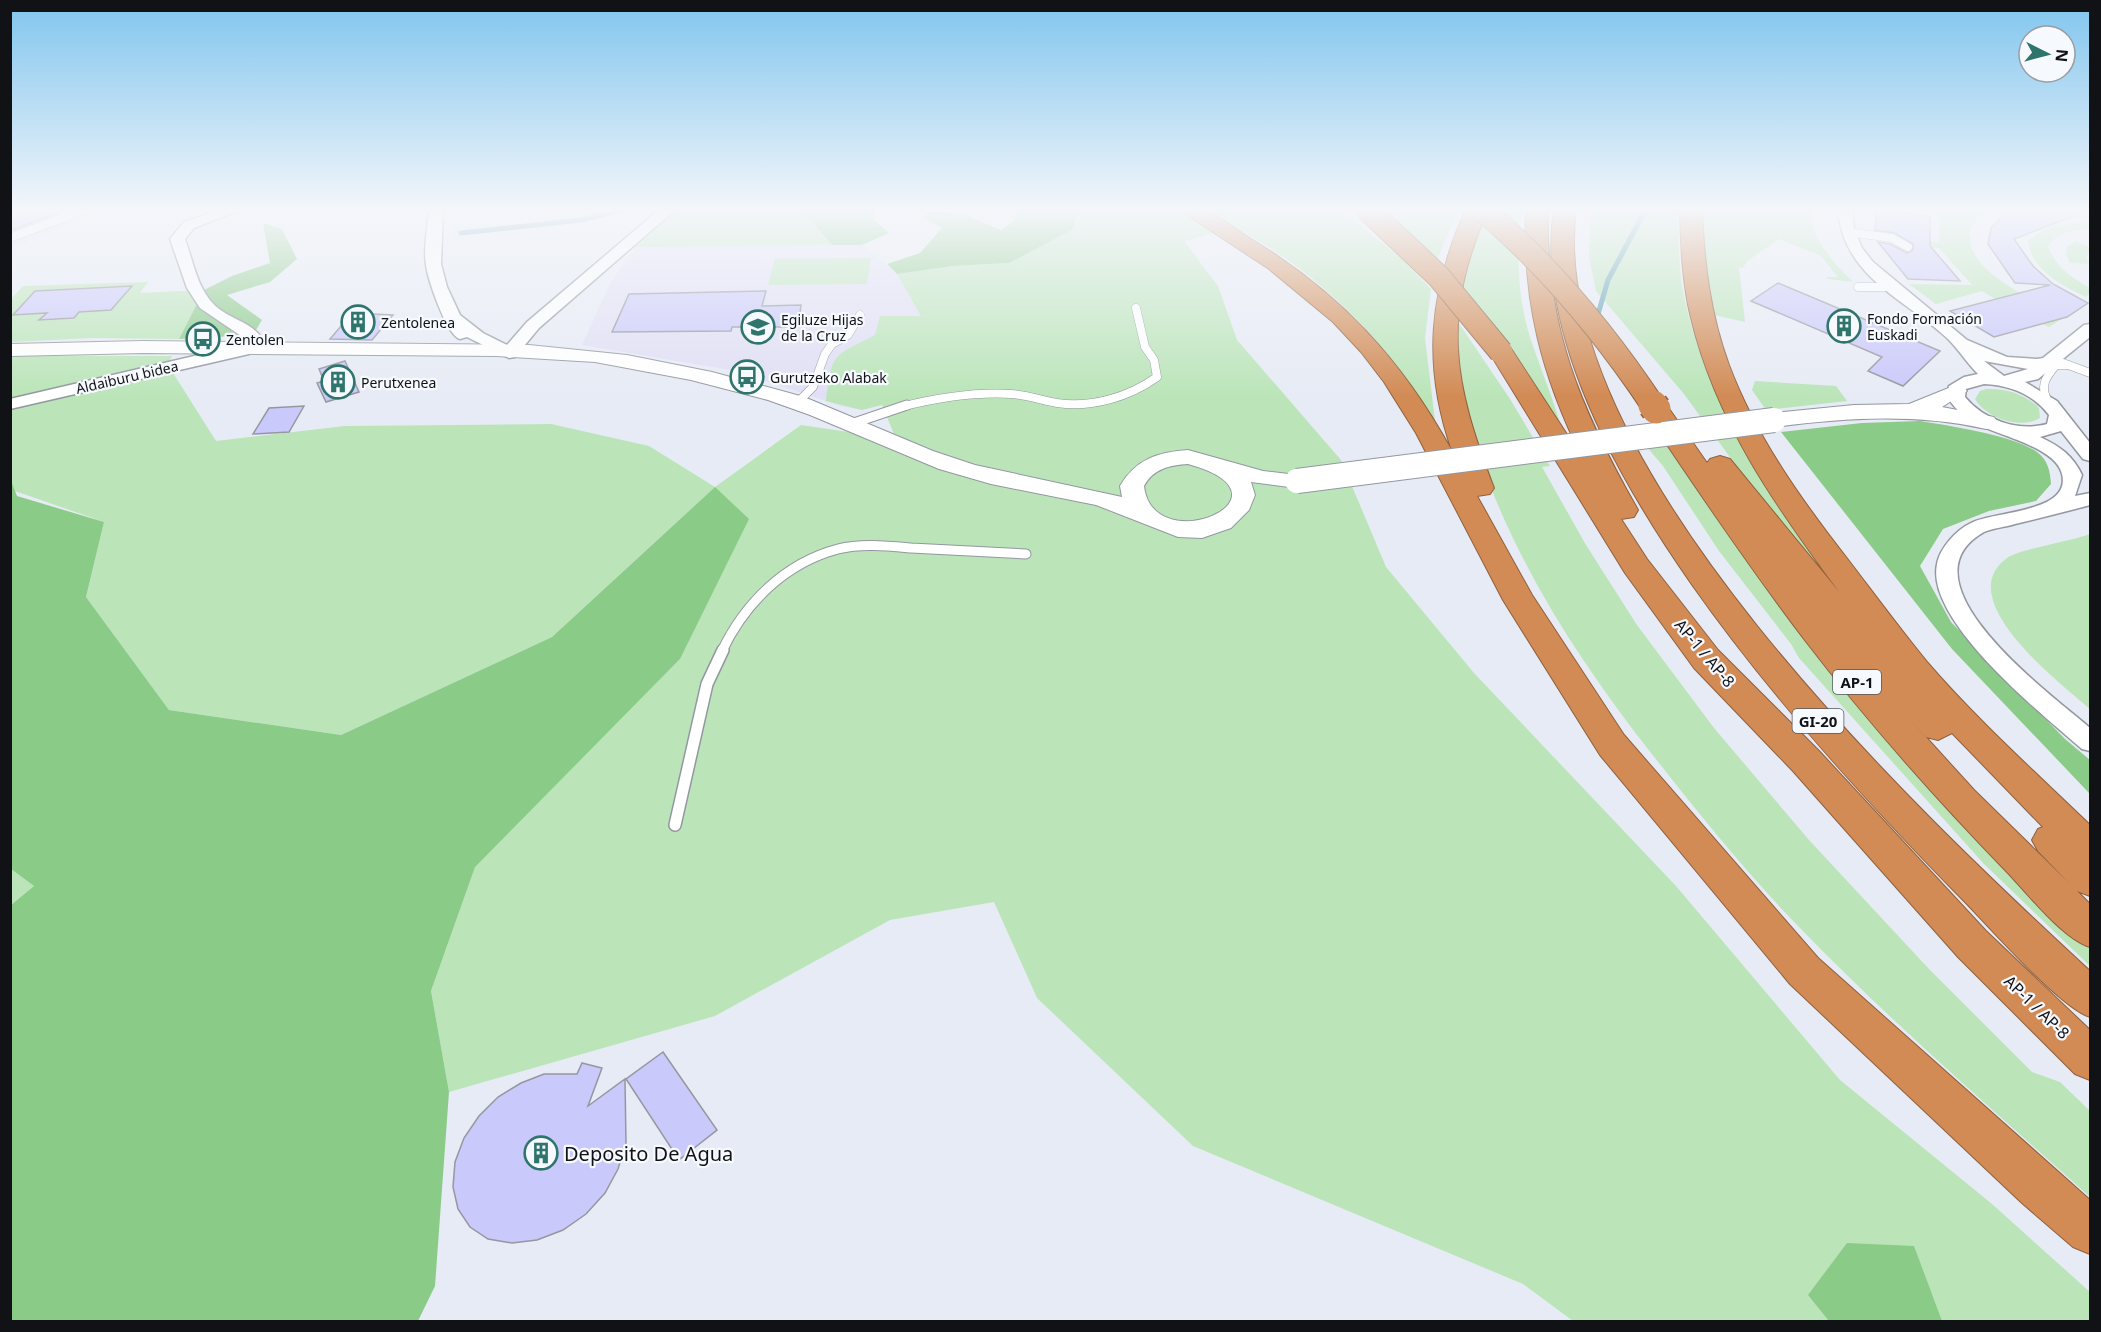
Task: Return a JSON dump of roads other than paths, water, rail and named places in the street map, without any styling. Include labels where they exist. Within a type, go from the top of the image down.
[{"type":"highway","points":[[1286,271],[1341,317],[1370,347],[1395,379],[1429,434],[1519,600],[1612,746],[1804,971],[2038,1187],[2091,1230]]},
{"type":"highway","name":"AP-1 / AP-8","points":[[1433,271],[1481,325],[1501,352],[1573,470],[1643,575],[1706,659],[1806,762],[1972,944],[2091,1059]]},
{"type":"highway","points":[[1455,271],[1448,299],[1447,369],[1454,413],[1519,600]]},
{"type":"highway","name":"GI-20","points":[[1535,271],[1551,352],[1584,438],[1640,538],[1696,622],[1806,762]]},
{"type":"highway","name":"AP-1","points":[[1550,271],[1666,409],[1748,541],[1842,664],[1957,794],[2091,929]]},
{"type":"highway","name":"GI-20","points":[[1563,271],[1583,356],[1600,401],[1617,437],[1675,536],[1716,595],[1828,732],[1901,811],[1998,910],[2091,998]]},
{"type":"highway","points":[[1693,271],[1708,342],[1725,389],[1776,483],[1800,519],[1916,670],[2010,771],[2091,849]]},
{"type":"highway","points":[[1666,409],[1762,519],[1891,678],[1983,774],[2091,879]]},
{"type":"street","points":[[189,271],[192,285],[203,304],[253,337],[243,350]]},
{"type":"street","points":[[435,271],[439,287],[456,319],[465,348],[480,352]]},
{"type":"street","points":[[509,353],[533,325],[596,271]]},
{"type":"street","points":[[1875,271],[1890,287],[1976,351],[2006,362],[2028,364],[2057,361]]},
{"type":"street","points":[[456,319],[477,337],[509,353]]},
{"type":"street","points":[[1911,409],[1938,402],[1956,391],[1964,382],[2026,378],[2057,361],[2091,329]]},
{"type":"street","points":[[1954,336],[1983,371],[1999,381],[2028,390],[2054,409],[2091,455]]},
{"type":"street","points":[[10,350],[564,353],[626,361],[798,402],[907,448],[969,471],[1111,500],[1144,513],[1165,525],[1191,530],[1225,523],[1236,515],[1243,505],[1245,494],[1241,483],[1220,465]]},
{"type":"street","name":"Aldaiburu bidea","points":[[10,404],[243,350]]},
{"type":"street","points":[[1956,391],[1960,403],[1986,422]]},
{"type":"street","points":[[1243,505],[1266,492],[1298,481],[1837,412],[1911,409],[1986,422],[2039,442],[2062,459],[2069,469],[2072,481],[2069,491],[2055,507]]},
{"type":"street","points":[[2009,430],[2047,431],[2058,422],[2054,409]]},
{"type":"street","points":[[1073,491],[1110,485],[1140,473],[1156,462],[1188,457],[1262,478],[1298,481]]},
{"type":"street","points":[[1140,473],[1132,486],[1132,495],[1144,513]]},
{"type":"street","points":[[2091,499],[1993,522],[1965,534],[1949,554],[1946,580],[1958,613],[1970,630],[2026,685],[2091,742]]},
{"type":"lane","points":[[1858,287],[1890,287]]},
{"type":"lane","points":[[850,424],[876,412],[918,403],[1002,394],[1027,395],[1075,404],[1105,399],[1144,388],[1157,377],[1154,360],[1145,347],[1136,308]]},
{"type":"lane","points":[[798,402],[813,387],[825,354],[832,344],[848,335],[860,315]]},
{"type":"lane","points":[[2054,409],[2042,392],[2043,382],[2057,361],[2091,373]]},
{"type":"lane","points":[[675,825],[707,684],[732,631],[759,595],[799,563],[840,548],[883,546],[1026,554]]},
{"type":"waterway","points":[[1596,321],[1613,271]]},
{"type":"place","name":"Zentolenea","points":[[358,322]]},
{"type":"place","name":"Fondo Formación Euskadi","points":[[1844,326]]},
{"type":"place","name":"Egiluze Hijas de la Cruz","points":[[758,327]]},
{"type":"place","name":"Zentolen","points":[[203,339]]},
{"type":"place","name":"Gurutzeko Alabak","points":[[747,377]]},
{"type":"place","name":"Perutxenea","points":[[338,382]]},
{"type":"place","name":"Deposito De Agua","points":[[541,1153]]}]
